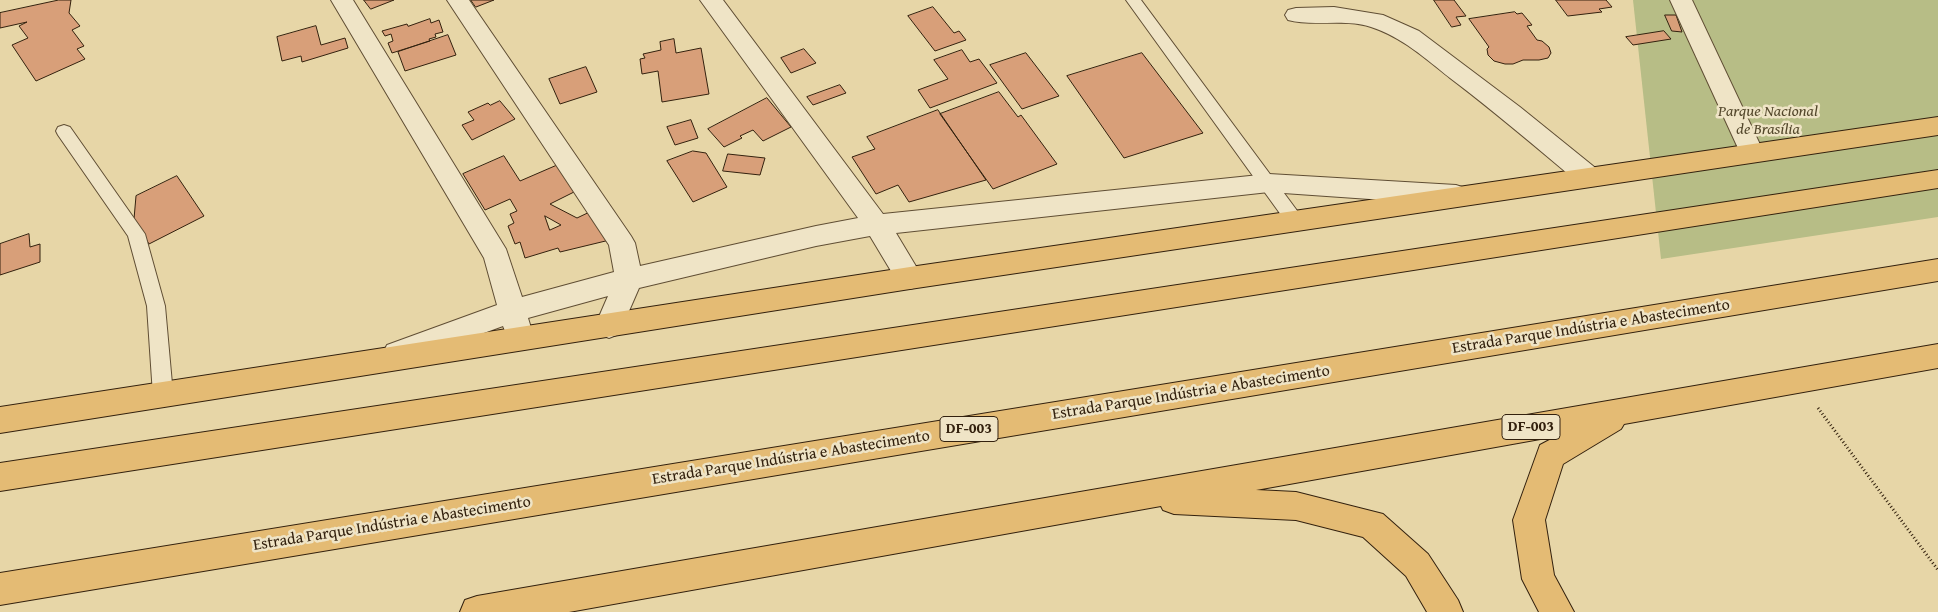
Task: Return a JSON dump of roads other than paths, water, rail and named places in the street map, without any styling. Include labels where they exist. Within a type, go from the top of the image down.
[{"type":"main road","points":[[0,420],[910,278],[1938,126]]},
{"type":"main road","points":[[0,477],[1938,179]]},
{"type":"main road","name":"Estrada Parque Indústria e Abastecimento","points":[[0,589],[1938,270]]},
{"type":"main road","name":"DF-003","points":[[477,612],[1938,356]]},
{"type":"main road","points":[[1557,612],[1538,579],[1529,520],[1551,455],[1628,410]]},
{"type":"main road","points":[[1124,498],[1296,506],[1372,524],[1417,565],[1446,612]]},
{"type":"street","points":[[342,0],[497,256],[520,340]]},
{"type":"street","points":[[458,0],[622,243],[629,279],[609,326]]},
{"type":"street","points":[[711,0],[877,225],[910,278]]},
{"type":"street","points":[[1681,0],[1752,153]]},
{"type":"street","points":[[1296,14],[1334,14],[1375,20],[1411,36],[1512,113],[1589,177]]},
{"type":"street","points":[[370,363],[512,311],[629,279],[798,240],[877,225],[1269,183],[1465,196]]},
{"type":"lane","points":[[1133,0],[1166,48],[1269,183],[1295,221]]},
{"type":"lane","points":[[64,131],[136,234],[156,306],[163,395]]},
{"type":"park label","name":"Parque Nacional de Brasília","points":[[1768,121]]}]
